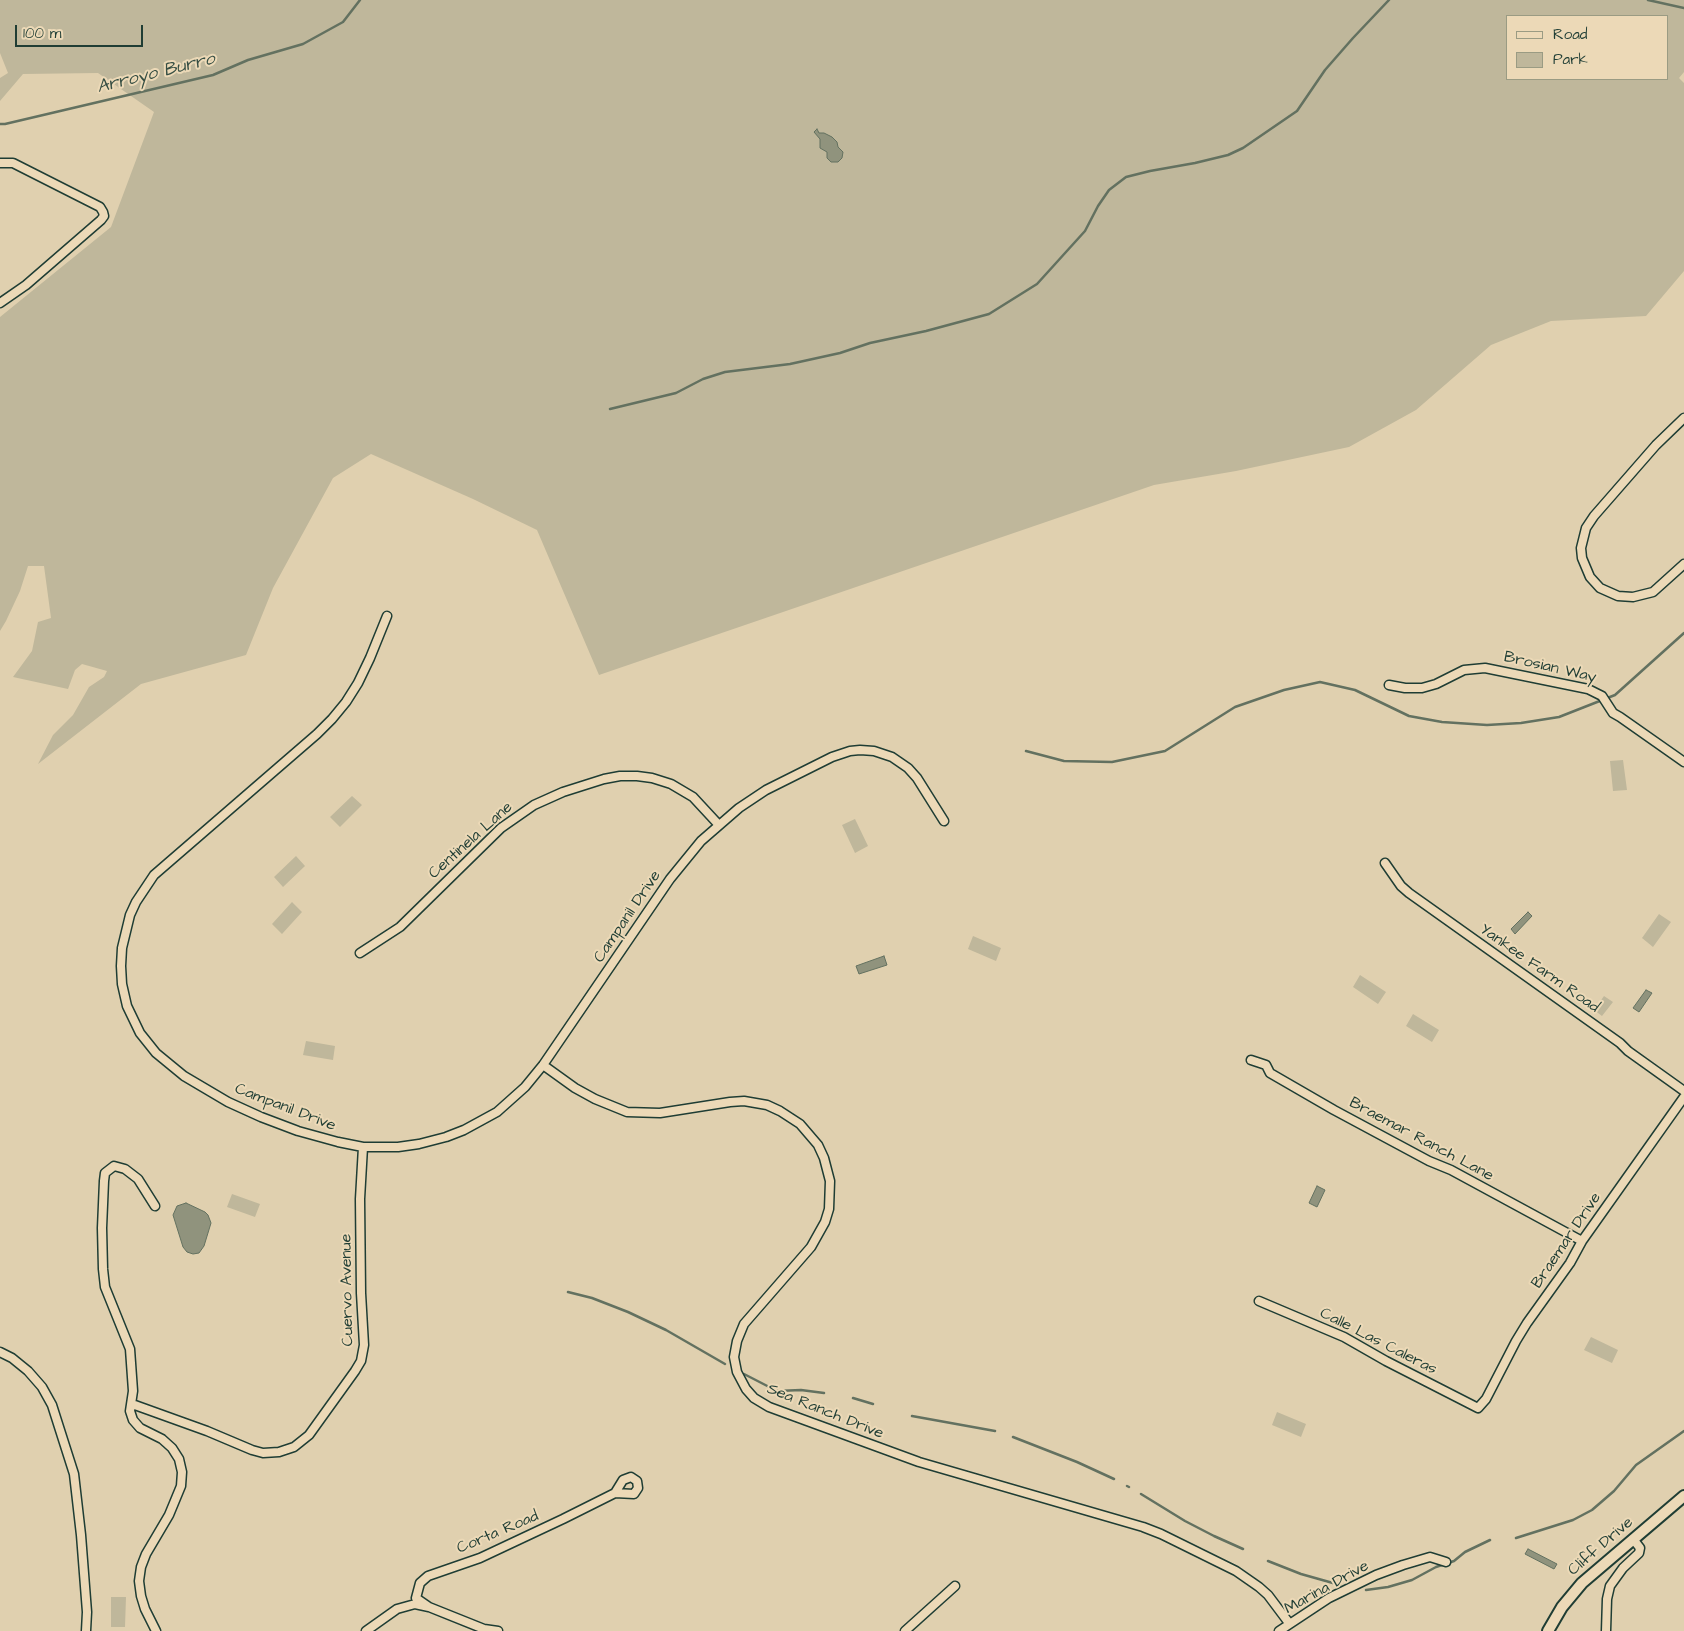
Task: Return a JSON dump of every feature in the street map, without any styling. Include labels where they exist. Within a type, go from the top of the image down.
[{"type":"street","points":[[0,163],[12,163],[100,207],[104,212],[101,220],[26,285],[0,303]]},
{"type":"street","points":[[1684,418],[1656,445],[1594,516],[1586,528],[1581,548],[1582,558],[1590,577],[1600,588],[1618,596],[1633,597],[1653,592],[1684,564]]},
{"type":"street","name":"Campanil Drive","points":[[387,616],[358,683],[332,719],[154,875],[143,890],[130,915],[124,934],[120,966],[125,997],[132,1018],[147,1044],[165,1062],[203,1088],[261,1117],[318,1137],[363,1147],[384,1148],[419,1144],[464,1130],[497,1112],[525,1087],[543,1065],[670,879],[701,841],[718,824],[766,790],[841,753],[860,750],[883,753],[892,757],[908,768],[917,778],[944,820]]},
{"type":"street","name":"Brosian Way","points":[[1389,685],[1405,688],[1422,688],[1436,684],[1464,670],[1485,668],[1588,689],[1602,696],[1613,713],[1620,716],[1684,762]]},
{"type":"street","name":"Centinela Lane","points":[[360,953],[400,927],[501,828],[534,805],[563,792],[620,776],[652,778],[672,784],[693,797],[718,824]]},
{"type":"street","name":"Yankee Farm Road","points":[[1385,863],[1401,886],[1409,893],[1684,1091]]},
{"type":"street","name":"Braemar Ranch Lane","points":[[1251,1060],[1266,1065],[1270,1073],[1334,1110],[1430,1161],[1451,1170],[1582,1241]]},
{"type":"street","name":"Sea Ranch Drive","points":[[543,1065],[575,1088],[595,1099],[627,1112],[660,1113],[730,1102],[767,1105],[800,1124],[818,1145],[824,1158],[830,1181],[830,1195],[825,1222],[811,1247],[744,1324],[734,1351],[735,1363],[741,1381],[746,1389],[759,1401],[804,1420],[919,1462],[1134,1524],[1161,1534],[1236,1571],[1268,1595],[1289,1623]]},
{"type":"street","name":"Braemar Drive","points":[[1482,1405],[1516,1341],[1570,1262],[1582,1241],[1684,1097]]},
{"type":"street","name":"Cuervo Avenue","points":[[132,1404],[207,1431],[252,1450],[263,1452],[279,1452],[294,1447],[309,1435],[355,1371],[361,1361],[364,1345],[361,1292],[360,1199],[363,1147]]},
{"type":"street","points":[[155,1206],[138,1179],[126,1169],[114,1166],[106,1174],[102,1228],[103,1269],[105,1287],[130,1349],[133,1391],[130,1411],[133,1420],[140,1428],[162,1439],[172,1448],[179,1459],[182,1472],[181,1486],[169,1515],[146,1554],[141,1567],[141,1596],[156,1631]]},
{"type":"street","name":"Calle Las Caleras","points":[[1259,1300],[1344,1337],[1386,1362],[1478,1408],[1482,1405]]},
{"type":"street","points":[[0,1352],[12,1358],[42,1386],[60,1426],[74,1474],[82,1535],[87,1612],[86,1631]]},
{"type":"street","name":"Corta Road","points":[[429,1607],[416,1598],[420,1583],[428,1576],[480,1558],[615,1493]]},
{"type":"street","name":"Cliff Drive","points":[[1548,1631],[1562,1607],[1582,1583],[1684,1496]]},
{"type":"street","points":[[1606,1631],[1607,1599],[1610,1586],[1623,1568],[1639,1553],[1640,1548],[1633,1539]]},
{"type":"street","name":"Marina Drive","points":[[1279,1631],[1329,1598],[1376,1575],[1430,1557],[1446,1562]]},
{"type":"street","points":[[905,1631],[955,1586]]},
{"type":"street","points":[[366,1631],[397,1608],[414,1604],[429,1607],[484,1629],[498,1631]]},
{"type":"green space","points":[[0,0],[1684,0],[1684,72],[1679,78],[1684,83],[1684,271],[1646,316],[1551,321],[1491,345],[1416,410],[1349,447],[1236,471],[1154,485],[599,675],[537,530],[473,499],[371,454],[333,478],[273,588],[246,655],[141,684],[38,764],[53,735],[73,715],[89,687],[104,677],[107,671],[82,664],[75,670],[68,689],[13,677],[32,651],[38,622],[51,618],[44,566],[28,566],[20,591],[0,631],[0,317],[111,227],[154,112],[98,73],[23,74],[0,101],[0,78],[8,73],[0,53]]},
{"type":"green space","points":[[1623,760],[1627,790],[1613,791],[1610,761]]},
{"type":"green space","points":[[352,796],[362,805],[340,827],[330,817]]},
{"type":"green space","points":[[855,819],[868,846],[855,853],[842,825]]},
{"type":"green space","points":[[296,856],[305,866],[283,887],[274,877]]},
{"type":"green space","points":[[292,902],[302,912],[282,934],[272,924]]},
{"type":"green space","points":[[1659,914],[1671,922],[1653,947],[1642,938]]},
{"type":"green space","points":[[973,936],[1001,948],[996,961],[968,949]]},
{"type":"green space","points":[[1360,975],[1386,992],[1378,1004],[1353,987]]},
{"type":"green space","points":[[1604,996],[1613,1002],[1602,1016],[1594,1010]]},
{"type":"green space","points":[[1413,1014],[1439,1030],[1432,1042],[1406,1026]]},
{"type":"green space","points":[[306,1041],[335,1046],[333,1060],[303,1055]]},
{"type":"green space","points":[[232,1194],[260,1204],[255,1217],[227,1207]]},
{"type":"green space","points":[[1591,1337],[1618,1350],[1612,1363],[1584,1350]]},
{"type":"green space","points":[[1277,1412],[1306,1424],[1301,1437],[1272,1425]]},
{"type":"green space","points":[[111,1597],[126,1597],[125,1627],[111,1627]]},
{"type":"shaded area","points":[[817,129],[819,133],[832,137],[837,142],[838,147],[843,152],[842,158],[838,162],[831,162],[827,158],[827,152],[820,148],[820,139],[814,132]]},
{"type":"shaded area","points":[[1528,912],[1532,916],[1515,934],[1511,929]]},
{"type":"shaded area","points":[[884,956],[887,965],[859,974],[856,966]]},
{"type":"shaded area","points":[[1646,990],[1652,993],[1639,1012],[1633,1008]]},
{"type":"shaded area","points":[[1317,1186],[1325,1190],[1317,1207],[1309,1203]]},
{"type":"shaded area","points":[[186,1203],[205,1212],[211,1223],[204,1246],[199,1253],[187,1252],[183,1247],[173,1215],[177,1206]]},
{"type":"shaded area","points":[[1528,1549],[1557,1564],[1554,1569],[1525,1554]]},
{"type":"waterway","name":"Arroyo Burro","points":[[0,124],[213,75],[248,60],[303,44],[343,22],[360,0]]},
{"type":"waterway","points":[[610,409],[676,393],[703,379],[725,372],[790,364],[840,353],[870,343],[926,331],[989,314],[1037,284],[1085,231],[1109,190],[1126,177],[1228,155],[1243,148],[1297,111],[1325,70],[1389,0]]},
{"type":"waterway","name":"Arroyo Burro","points":[[1648,0],[1684,8]]},
{"type":"waterway","points":[[1026,751],[1064,761],[1112,762],[1165,751],[1235,707],[1284,690],[1320,682],[1355,690],[1409,716],[1442,722],[1487,725],[1521,723],[1559,717],[1615,695],[1684,633]]},
{"type":"waterway","points":[[568,1292],[592,1298],[628,1312],[666,1330],[725,1364]]},
{"type":"waterway","points":[[744,1374],[777,1391],[801,1390],[824,1393]]},
{"type":"waterway","points":[[853,1398],[873,1404]]},
{"type":"waterway","points":[[912,1416],[995,1431]]},
{"type":"waterway","points":[[1516,1538],[1573,1520],[1592,1510],[1614,1491],[1636,1465],[1684,1431]]},
{"type":"waterway","points":[[1013,1437],[1114,1479]]},
{"type":"waterway","points":[[1141,1494],[1185,1521],[1243,1549]]},
{"type":"waterway","points":[[1366,1590],[1388,1587],[1412,1580],[1436,1567],[1454,1561],[1465,1552],[1490,1540]]},
{"type":"waterway","points":[[1268,1561],[1301,1574],[1340,1585]]}]
